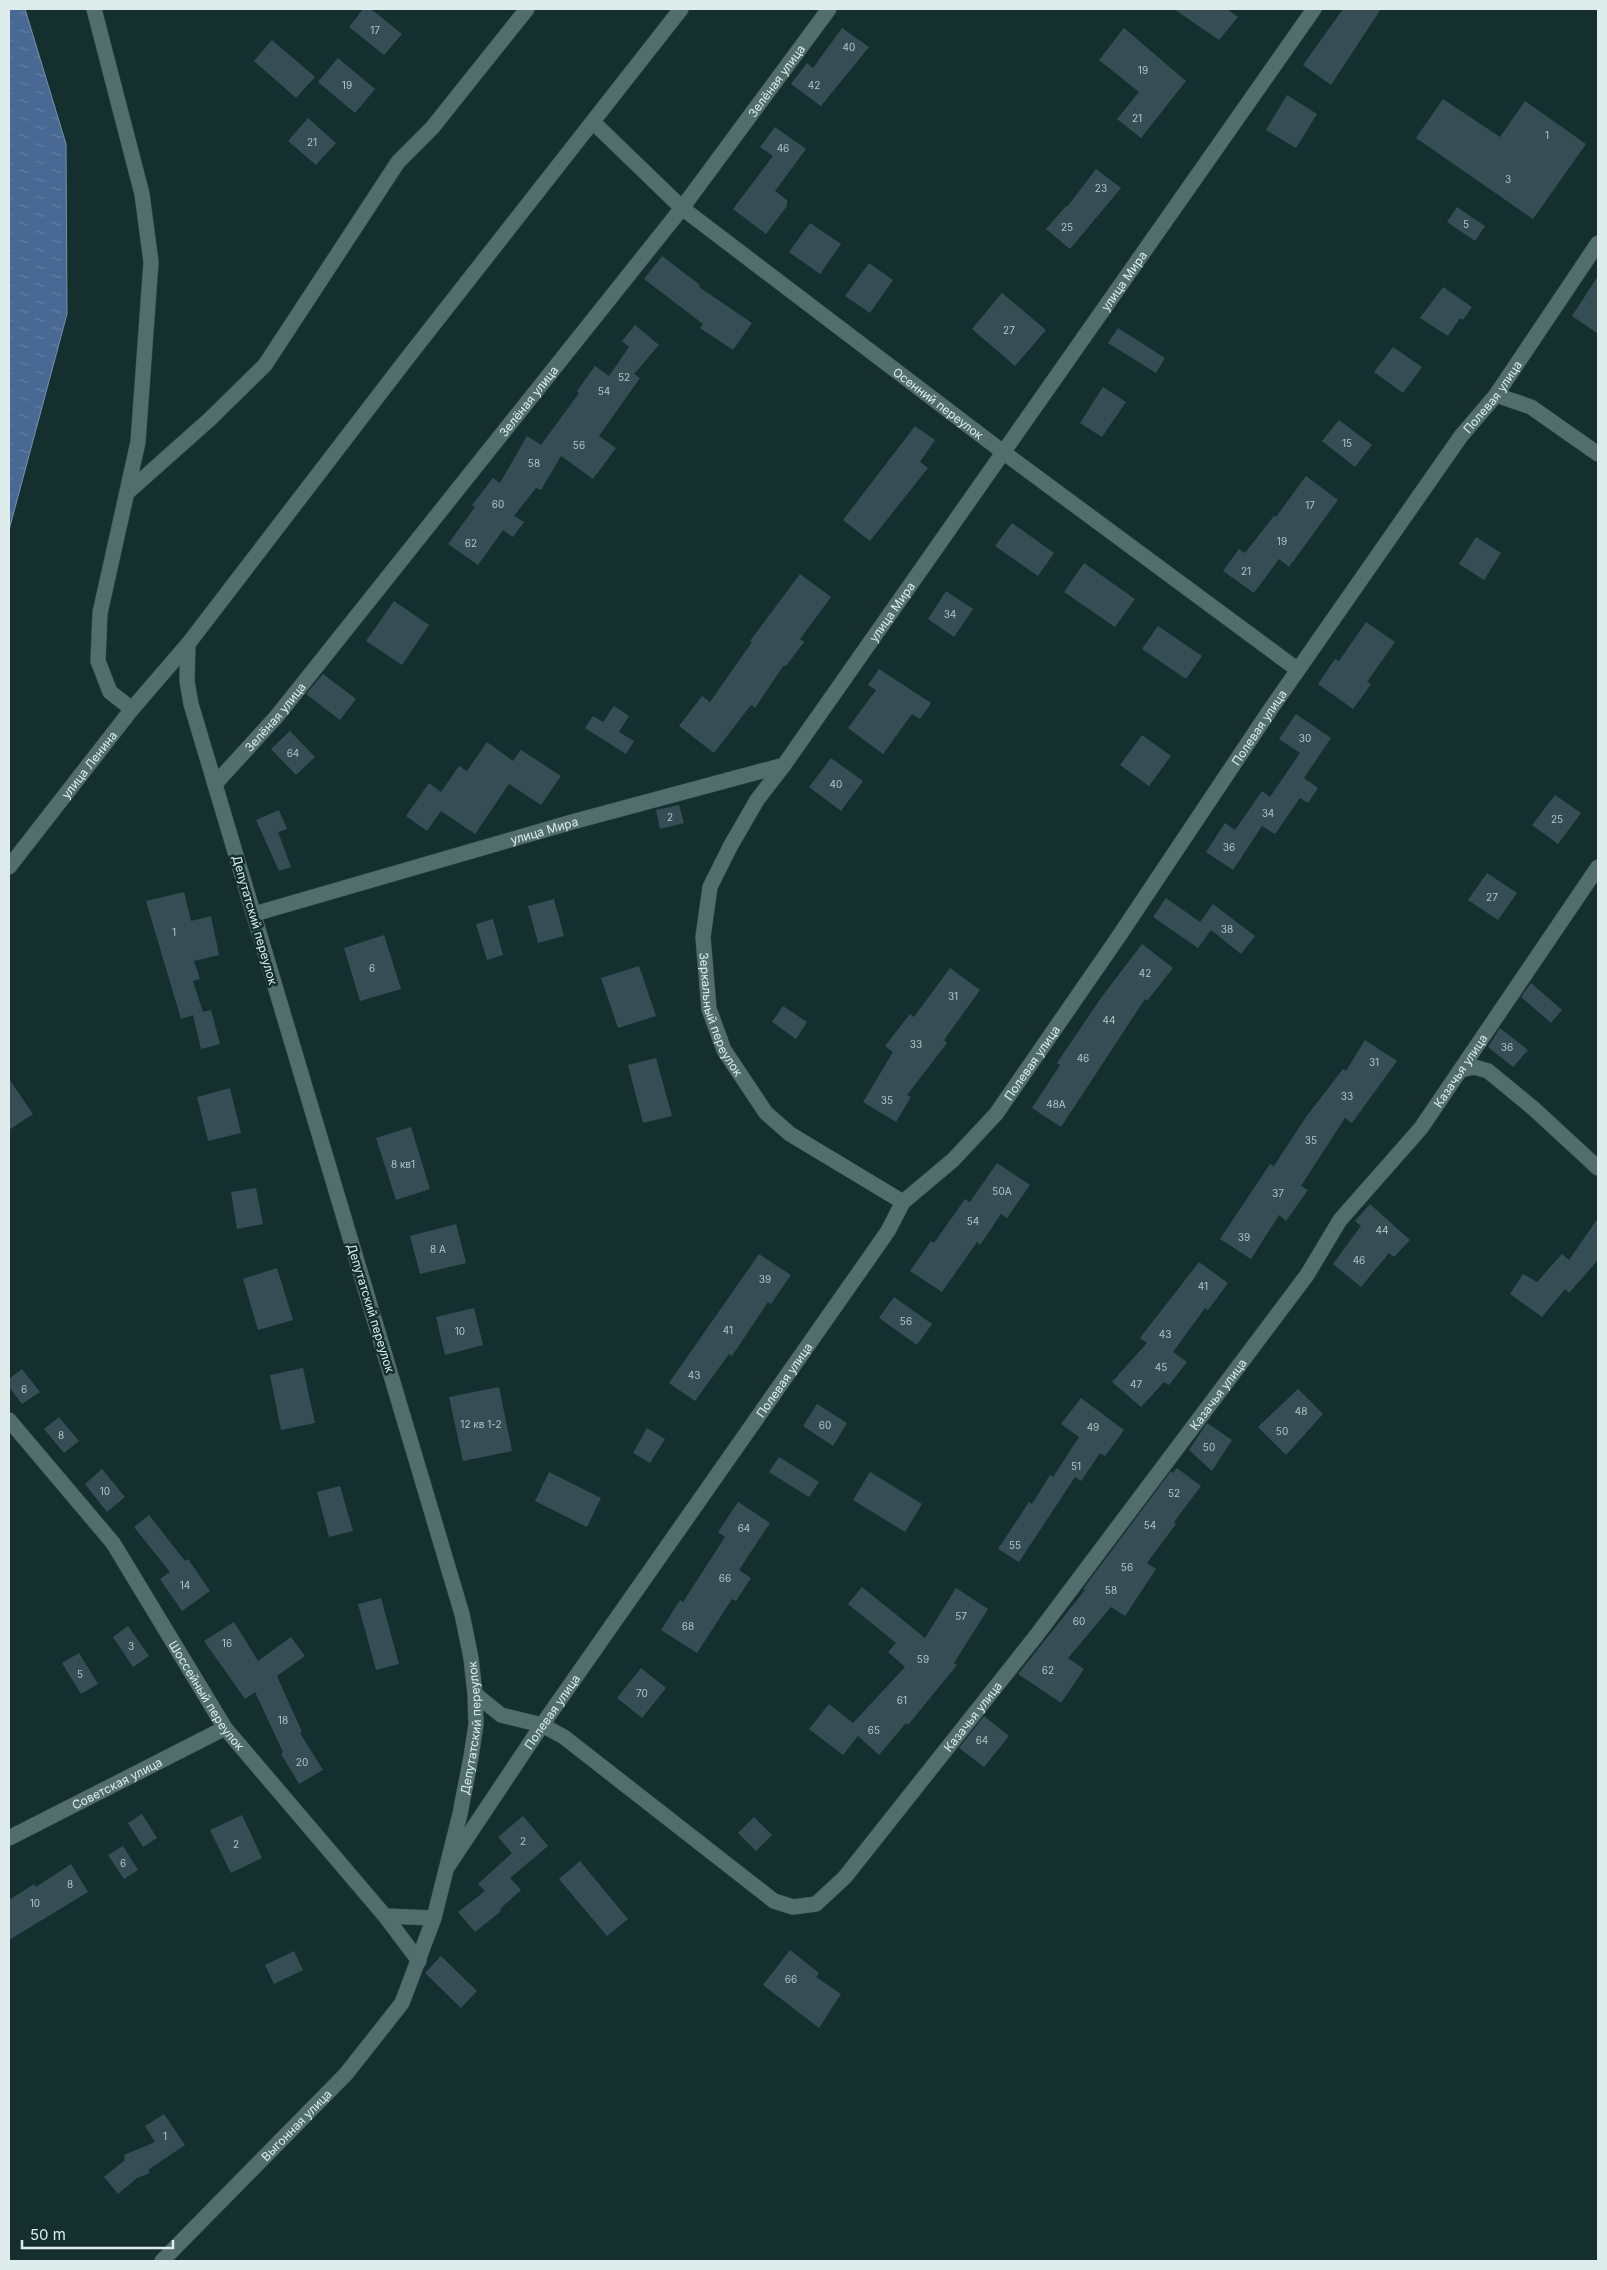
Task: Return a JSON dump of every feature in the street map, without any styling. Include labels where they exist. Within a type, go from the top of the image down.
[{"type":"street","points":[[94,9],[142,194],[151,262],[138,442],[100,613],[98,660],[110,692],[132,709]]},
{"type":"street","points":[[128,492],[210,419],[265,365],[398,162],[432,128],[526,9]]},
{"type":"street","name":"улица Ленина","points":[[9,867],[132,709],[188,644],[681,9]]},
{"type":"street","name":"Зелёная улица","points":[[215,784],[277,716],[682,208],[829,9]]},
{"type":"street","name":"улица Мира","points":[[254,914],[572,822],[784,765],[1314,9]]},
{"type":"street","name":"Осенний переулок","points":[[593,122],[682,208],[1003,452],[1298,670]]},
{"type":"street","name":"Полевая улица","points":[[448,1866],[542,1724],[888,1230],[902,1202],[953,1160],[996,1114],[1117,939],[1298,670],[1461,436],[1496,395],[1598,243]]},
{"type":"street","points":[[1496,395],[1531,407],[1598,454]]},
{"type":"street","name":"Депутатский переулок","points":[[188,644],[187,681],[191,704],[462,1614],[471,1658],[476,1724],[471,1757],[448,1866],[434,1918],[414,1976]]},
{"type":"street","name":"Зеркальный переулок","points":[[784,765],[757,800],[710,887],[703,937],[709,1009],[724,1050],[766,1113],[790,1134],[902,1202]]},
{"type":"street","name":"Казачья улица","points":[[542,1724],[564,1737],[774,1900],[793,1907],[816,1904],[845,1877],[1036,1636],[1307,1275],[1340,1220],[1421,1128],[1598,867]]},
{"type":"street","points":[[1461,1070],[1474,1067],[1488,1071],[1533,1108],[1598,1168]]},
{"type":"street","name":"Шоссейный переулок","points":[[9,1420],[113,1543],[225,1728],[385,1916],[419,1962]]},
{"type":"street","points":[[475,1694],[501,1715],[542,1724]]},
{"type":"street","name":"Советская улица","points":[[9,1838],[225,1728]]},
{"type":"street","points":[[385,1916],[434,1918]]},
{"type":"street","name":"Выгонная улица","points":[[162,2261],[346,2074],[402,2003],[414,1976]]},
{"type":"water","points":[[9,9],[25,9],[66,144],[67,314],[9,530]]},
{"type":"building","points":[[363,9],[371,9],[402,34],[384,55],[349,27]]},
{"type":"building","points":[[1174,9],[1227,9],[1238,17],[1219,40]]},
{"type":"building","points":[[1343,9],[1381,9],[1331,85],[1303,65]]},
{"type":"building","points":[[842,28],[869,47],[821,106],[791,84],[807,63],[813,68]]},
{"type":"building","points":[[1124,28],[1186,81],[1141,138],[1117,119],[1139,92],[1099,60]]},
{"type":"building","points":[[272,40],[315,77],[296,98],[254,61]]},
{"type":"building","points":[[338,58],[375,89],[355,113],[318,82]]},
{"type":"building","points":[[1287,95],[1317,114],[1296,148],[1266,130]]},
{"type":"building","points":[[1443,99],[1500,137],[1525,101],[1586,144],[1533,219],[1416,138]]},
{"type":"building","points":[[308,118],[336,143],[316,165],[288,141]]},
{"type":"building","points":[[775,127],[806,149],[775,191],[787,200],[787,206],[766,234],[733,209],[773,156],[760,147]]},
{"type":"building","points":[[1096,169],[1121,188],[1070,249],[1046,229],[1067,207]]},
{"type":"building","points":[[1457,207],[1485,226],[1475,241],[1447,222]]},
{"type":"building","points":[[810,223],[841,244],[820,274],[789,252]]},
{"type":"building","points":[[662,256],[700,285],[699,287],[752,323],[733,350],[700,328],[703,324],[644,279]]},
{"type":"building","points":[[869,263],[893,280],[870,313],[845,296]]},
{"type":"building","points":[[1598,276],[1598,334],[1572,316]]},
{"type":"building","points":[[1443,287],[1472,307],[1463,320],[1460,318],[1448,336],[1420,318]]},
{"type":"building","points":[[1002,293],[1046,330],[1015,366],[972,329]]},
{"type":"building","points":[[635,325],[659,345],[634,374],[640,378],[599,436],[616,448],[593,479],[561,456],[541,490],[536,488],[514,516],[524,522],[513,537],[503,530],[478,565],[448,544],[475,507],[472,505],[493,478],[500,483],[527,436],[541,445],[579,393],[577,391],[595,366],[609,376],[629,347],[622,341]]},
{"type":"building","points":[[1118,328],[1165,358],[1156,373],[1108,343]]},
{"type":"building","points":[[1393,347],[1422,367],[1403,393],[1374,372]]},
{"type":"building","points":[[1103,387],[1126,402],[1102,437],[1080,423]]},
{"type":"building","points":[[1339,420],[1372,445],[1355,467],[1322,441]]},
{"type":"building","points":[[915,426],[935,440],[920,462],[928,468],[870,541],[843,520]]},
{"type":"building","points":[[1306,476],[1338,500],[1289,567],[1279,559],[1254,593],[1223,571],[1239,549],[1245,553],[1274,516],[1276,517]]},
{"type":"building","points":[[1012,523],[1054,553],[1038,576],[995,546]]},
{"type":"building","points":[[1476,537],[1501,553],[1484,580],[1459,564]]},
{"type":"building","points":[[1084,563],[1135,599],[1115,627],[1064,592]]},
{"type":"building","points":[[800,574],[831,597],[800,639],[804,642],[786,666],[784,665],[755,708],[751,705],[714,753],[679,726],[702,696],[710,702],[752,642],[750,641]]},
{"type":"building","points":[[946,591],[973,609],[954,637],[928,619]]},
{"type":"building","points":[[394,601],[429,625],[402,665],[366,641]]},
{"type":"building","points":[[1366,622],[1395,642],[1367,682],[1371,684],[1353,709],[1318,684],[1335,659],[1339,661]]},
{"type":"building","points":[[1158,626],[1202,656],[1186,679],[1142,649]]},
{"type":"building","points":[[879,669],[931,703],[920,719],[912,714],[883,754],[848,728],[876,690],[868,685]]},
{"type":"building","points":[[323,674],[356,699],[340,720],[306,694]]},
{"type":"building","points":[[614,706],[629,716],[619,732],[634,741],[626,754],[585,728],[593,716],[603,722]]},
{"type":"building","points":[[1296,714],[1331,738],[1304,778],[1318,788],[1308,803],[1300,798],[1275,834],[1262,826],[1233,870],[1206,852],[1225,823],[1235,830],[1262,791],[1270,797],[1300,753],[1279,739]]},
{"type":"building","points":[[290,731],[315,757],[296,775],[271,749]]},
{"type":"building","points":[[1142,735],[1171,756],[1149,786],[1120,765]]},
{"type":"building","points":[[487,742],[513,761],[521,750],[561,776],[541,805],[509,784],[475,834],[441,811],[427,831],[406,816],[429,783],[441,792],[459,766],[467,771]]},
{"type":"building","points":[[831,758],[863,781],[841,811],[809,787]]},
{"type":"building","points":[[1555,795],[1581,813],[1558,844],[1532,825]]},
{"type":"building","points":[[679,805],[684,823],[660,829],[656,810]]},
{"type":"building","points":[[279,810],[287,829],[278,832],[291,867],[279,871],[256,820]]},
{"type":"building","points":[[1487,873],[1517,893],[1498,920],[1468,900]]},
{"type":"building","points":[[184,892],[191,921],[211,916],[219,955],[194,961],[200,979],[193,981],[203,1012],[211,1010],[220,1044],[201,1049],[193,1015],[181,1019],[146,901]]},
{"type":"building","points":[[1166,898],[1200,922],[1213,904],[1255,936],[1241,954],[1211,930],[1198,948],[1153,917]]},
{"type":"building","points":[[554,899],[564,936],[538,943],[528,906]]},
{"type":"building","points":[[493,919],[503,955],[487,960],[476,924]]},
{"type":"building","points":[[384,935],[401,989],[360,1001],[344,948]]},
{"type":"building","points":[[1142,944],[1173,968],[1147,1001],[1145,999],[1061,1127],[1032,1108],[1060,1065],[1057,1063],[1101,998]]},
{"type":"building","points":[[639,966],[656,1016],[618,1028],[601,978]]},
{"type":"building","points":[[950,968],[980,990],[944,1040],[947,1043],[907,1095],[911,1097],[896,1122],[863,1102],[893,1052],[885,1046],[910,1014],[914,1017]]},
{"type":"building","points":[[1531,983],[1562,1010],[1551,1023],[1521,997]]},
{"type":"building","points":[[783,1006],[807,1022],[796,1039],[772,1022]]},
{"type":"building","points":[[1500,1028],[1528,1050],[1513,1067],[1488,1047]]},
{"type":"building","points":[[1365,1040],[1397,1061],[1352,1123],[1345,1118],[1301,1186],[1308,1190],[1286,1221],[1279,1215],[1251,1259],[1220,1239],[1270,1164],[1274,1166],[1306,1117],[1343,1069],[1346,1071]]},
{"type":"building","points":[[656,1058],[672,1116],[643,1123],[628,1065]]},
{"type":"building","points":[[9,1079],[33,1114],[9,1130]]},
{"type":"building","points":[[230,1088],[241,1133],[208,1141],[197,1097]]},
{"type":"building","points":[[411,1127],[430,1189],[396,1200],[376,1138]]},
{"type":"building","points":[[997,1163],[1030,1185],[1007,1218],[1001,1214],[980,1245],[977,1242],[942,1292],[910,1271],[931,1241],[934,1243],[965,1199],[970,1202]]},
{"type":"building","points":[[256,1188],[263,1224],[237,1229],[231,1192]]},
{"type":"building","points":[[1370,1204],[1410,1240],[1394,1257],[1389,1253],[1361,1287],[1333,1264],[1361,1226],[1355,1221]]},
{"type":"building","points":[[1598,1218],[1598,1260],[1569,1293],[1565,1289],[1542,1317],[1510,1294],[1523,1274],[1537,1282],[1562,1254],[1569,1260]]},
{"type":"building","points":[[456,1224],[466,1263],[420,1274],[410,1236]]},
{"type":"building","points":[[759,1254],[791,1275],[771,1304],[768,1302],[732,1356],[729,1354],[695,1401],[669,1383]]},
{"type":"building","points":[[1199,1262],[1228,1283],[1208,1310],[1205,1308],[1173,1352],[1187,1362],[1169,1385],[1164,1382],[1141,1407],[1112,1382],[1147,1343],[1140,1338]]},
{"type":"building","points":[[277,1268],[293,1320],[258,1330],[243,1279]]},
{"type":"building","points":[[894,1297],[932,1324],[917,1345],[879,1318]]},
{"type":"building","points":[[474,1308],[483,1345],[445,1355],[436,1317]]},
{"type":"building","points":[[303,1368],[315,1423],[281,1430],[270,1375]]},
{"type":"building","points":[[22,1369],[40,1392],[22,1404],[9,1387],[9,1379]]},
{"type":"building","points":[[499,1387],[512,1451],[463,1461],[449,1397]]},
{"type":"building","points":[[1298,1389],[1323,1414],[1286,1455],[1258,1427]]},
{"type":"building","points":[[1081,1398],[1124,1430],[1105,1456],[1100,1453],[1081,1481],[1075,1477],[1019,1562],[998,1549],[1029,1502],[1032,1504],[1050,1475],[1053,1477],[1079,1437],[1061,1424]]},
{"type":"building","points":[[817,1404],[847,1423],[833,1446],[803,1426]]},
{"type":"building","points":[[59,1417],[79,1441],[64,1453],[44,1429]]},
{"type":"building","points":[[1207,1423],[1232,1440],[1212,1471],[1189,1450]]},
{"type":"building","points":[[647,1428],[665,1439],[650,1463],[633,1453]]},
{"type":"building","points":[[779,1457],[819,1482],[809,1497],[769,1472]]},
{"type":"building","points":[[1177,1468],[1201,1486],[1147,1563],[1156,1569],[1125,1616],[1111,1607],[1068,1658],[1084,1669],[1061,1703],[1018,1674],[1085,1590],[1083,1589],[1171,1471],[1173,1473]]},
{"type":"building","points":[[102,1469],[125,1497],[107,1512],[85,1484]]},
{"type":"building","points":[[549,1472],[601,1498],[587,1527],[535,1501]]},
{"type":"building","points":[[870,1472],[922,1504],[905,1532],[853,1500]]},
{"type":"building","points":[[340,1486],[353,1531],[329,1537],[317,1492]]},
{"type":"building","points":[[738,1502],[770,1523],[739,1570],[751,1578],[736,1601],[732,1599],[697,1653],[661,1630],[680,1600],[683,1602],[725,1537],[718,1532]]},
{"type":"building","points":[[149,1515],[185,1561],[188,1559],[210,1591],[182,1611],[160,1579],[170,1572],[134,1527]]},
{"type":"building","points":[[862,1587],[925,1638],[956,1588],[988,1609],[954,1663],[957,1665],[908,1725],[906,1723],[879,1755],[858,1736],[843,1755],[809,1729],[829,1704],[853,1723],[905,1667],[888,1652],[896,1643],[848,1604]]},
{"type":"building","points":[[381,1598],[399,1664],[376,1670],[358,1604]]},
{"type":"building","points":[[234,1622],[258,1661],[291,1637],[305,1656],[277,1676],[302,1732],[300,1733],[323,1770],[299,1784],[281,1754],[283,1752],[255,1692],[245,1699],[204,1641]]},
{"type":"building","points":[[128,1626],[149,1656],[133,1667],[113,1637]]},
{"type":"building","points":[[79,1653],[98,1684],[81,1694],[62,1663]]},
{"type":"building","points":[[641,1668],[666,1688],[642,1718],[617,1698]]},
{"type":"building","points":[[984,1716],[1009,1736],[984,1767],[959,1748]]},
{"type":"building","points":[[142,1814],[157,1838],[143,1847],[128,1823]]},
{"type":"building","points":[[242,1815],[262,1858],[231,1873],[210,1830]]},
{"type":"building","points":[[523,1816],[548,1846],[510,1878],[521,1890],[500,1909],[501,1911],[475,1932],[458,1912],[485,1891],[478,1884],[512,1853],[498,1837]]},
{"type":"building","points":[[754,1817],[772,1835],[756,1851],[738,1833]]},
{"type":"building","points":[[123,1846],[138,1870],[124,1879],[108,1855]]},
{"type":"building","points":[[580,1861],[628,1919],[607,1936],[559,1879]]},
{"type":"building","points":[[71,1864],[88,1892],[9,1940],[9,1900],[34,1884],[36,1887]]},
{"type":"building","points":[[790,1950],[819,1973],[816,1977],[841,1994],[819,2028],[763,1985]]},
{"type":"building","points":[[294,1951],[303,1970],[274,1984],[265,1965]]},
{"type":"building","points":[[441,1956],[477,1991],[461,2008],[425,1973]]},
{"type":"building","points":[[164,2114],[185,2145],[148,2170],[150,2173],[137,2178],[118,2194],[104,2177],[125,2160],[124,2155],[155,2142],[145,2126]]}]
